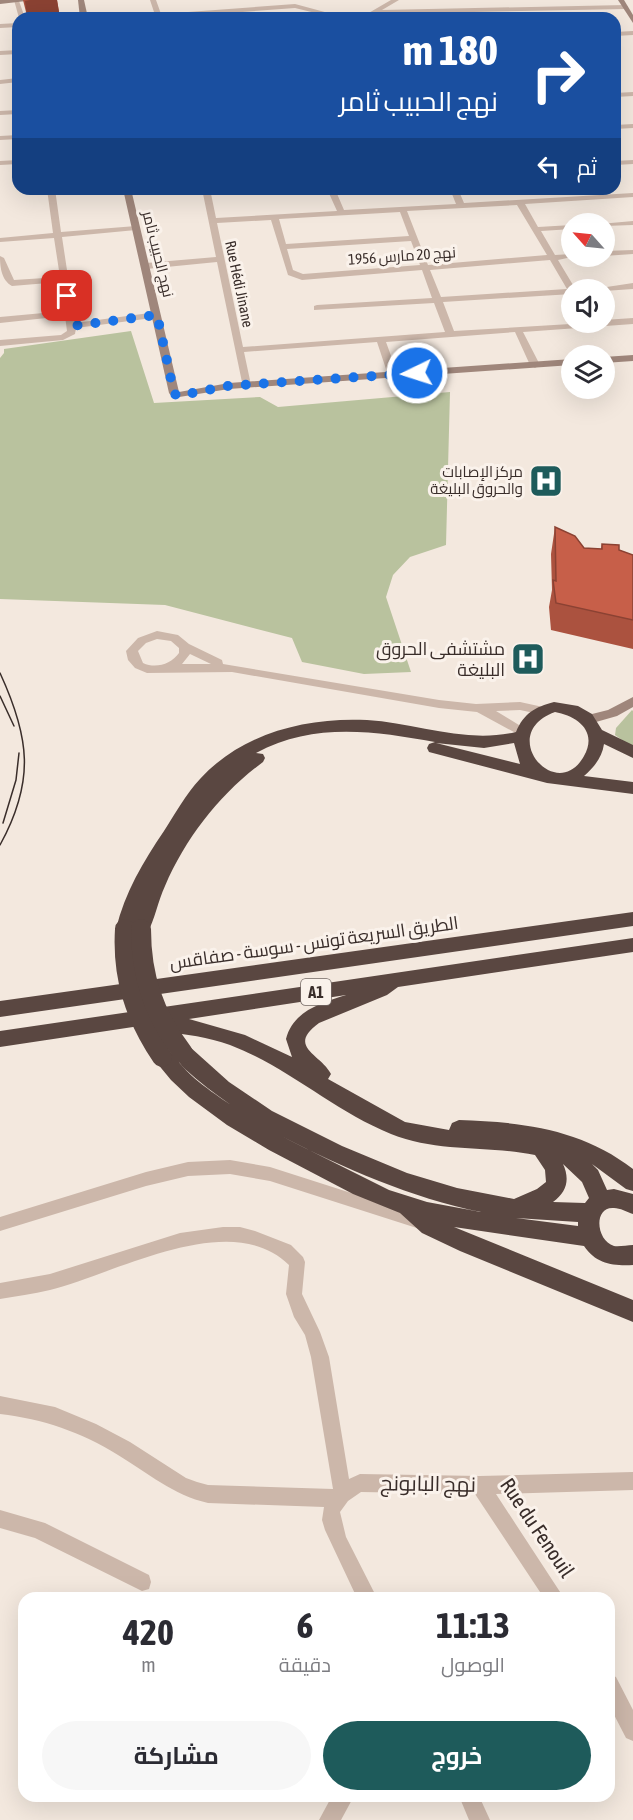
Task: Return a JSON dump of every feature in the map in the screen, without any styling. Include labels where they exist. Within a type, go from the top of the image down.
[{"type":"highway","points":[[538,774],[527,762],[523,734],[529,718],[539,710],[554,707],[570,708],[593,728],[633,752]]},
{"type":"highway","points":[[523,734],[492,743],[470,743],[385,728],[349,725],[301,730],[258,745],[224,766],[198,794],[144,874],[132,902],[133,929],[142,971],[149,998],[160,1022],[183,1053],[235,1097],[304,1139],[423,1189],[472,1202],[512,1209],[595,1207],[618,1199],[633,1204]]},
{"type":"highway","points":[[557,778],[569,776],[586,763],[594,751],[593,728]]},
{"type":"highway","points":[[589,1237],[466,1219],[405,1205],[344,1180],[253,1130],[200,1095],[162,1057],[144,1028],[131,1000],[125,972],[133,929],[157,879],[212,798],[239,770],[279,746],[327,736],[369,736],[426,746],[557,778],[633,788]]},
{"type":"highway","name":"الطريق السريعة تونس - سوسة - صفاقس","points":[[0,1009],[633,919]]},
{"type":"highway","name":"A1","points":[[0,1039],[633,945]]},
{"type":"highway","points":[[400,979],[376,994],[321,1013],[305,1022],[300,1029],[296,1044],[302,1059],[315,1071],[404,1119],[449,1129],[507,1130],[552,1137],[599,1156],[633,1182]]},
{"type":"highway","points":[[122,1022],[181,1024],[230,1035],[255,1047],[379,1120],[417,1135],[446,1140],[541,1146],[564,1154],[582,1166],[595,1182],[595,1207],[586,1221],[589,1237],[604,1252],[614,1256],[633,1255]]},
{"type":"highway","points":[[512,1209],[547,1196],[557,1184],[557,1170],[541,1146]]},
{"type":"highway","points":[[405,1205],[430,1226],[468,1244],[633,1311]]},
{"type":"street","points":[[0,2],[32,0]]},
{"type":"street","points":[[283,12],[306,0]]},
{"type":"street","points":[[373,12],[396,0]]},
{"type":"street","points":[[514,0],[519,12]]},
{"type":"street","points":[[569,0],[575,12]]},
{"type":"street","points":[[486,12],[623,3],[633,21]]},
{"type":"street","points":[[256,12],[293,7],[316,12]]},
{"type":"street","points":[[0,343],[63,337],[72,332],[52,195]]},
{"type":"street","name":"نهج الحبيب ثامر","points":[[128,195],[175,394],[182,396],[217,387],[561,363]]},
{"type":"street","name":"Rue Hédi Jinane","points":[[207,195],[246,385]]},
{"type":"street","points":[[334,195],[342,214]]},
{"type":"street","points":[[456,195],[461,206]]},
{"type":"street","points":[[212,221],[275,219],[633,195]]},
{"type":"street","points":[[520,203],[566,279]]},
{"type":"street","points":[[403,210],[451,335]]},
{"type":"street","name":"نهج 20 مارس 1956","points":[[275,219],[291,273],[302,277],[561,257]]},
{"type":"street","points":[[615,224],[633,223]]},
{"type":"street","points":[[0,240],[136,228]]},
{"type":"street","points":[[537,229],[561,228]]},
{"type":"street","points":[[282,247],[414,238]]},
{"type":"street","points":[[615,253],[633,252]]},
{"type":"street","points":[[0,258],[12,283],[65,279]]},
{"type":"street","points":[[146,266],[220,259]]},
{"type":"street","points":[[615,288],[633,286]]},
{"type":"street","points":[[318,308],[561,291]]},
{"type":"street","points":[[0,320],[70,313]]},
{"type":"street","points":[[72,326],[157,315]]},
{"type":"street","points":[[615,322],[633,321]]},
{"type":"street","points":[[238,350],[561,326]]},
{"type":"street","points":[[518,330],[535,365]]},
{"type":"street","points":[[381,340],[393,375]]},
{"type":"street","points":[[615,359],[633,358]]},
{"type":"street","points":[[232,668],[154,670],[140,665],[132,656],[135,645],[148,637],[166,636],[174,638],[206,659],[232,668],[439,704],[476,708],[520,706],[539,710]]},
{"type":"street","points":[[169,668],[183,659],[185,647]]},
{"type":"street","points":[[593,728],[610,720],[618,710],[633,701]]},
{"type":"street","points":[[476,708],[501,718],[523,734]]},
{"type":"street","points":[[0,1224],[167,1173],[209,1167],[270,1174],[430,1226]]},
{"type":"street","points":[[0,1292],[50,1282],[180,1240],[203,1236],[240,1234],[285,1250],[297,1262],[294,1287],[296,1303],[312,1332],[322,1367],[340,1496],[331,1512],[332,1526],[365,1592]]},
{"type":"street","points":[[0,1405],[24,1407],[55,1415],[85,1427],[141,1458],[187,1490],[208,1494],[340,1496]]},
{"type":"street","name":"نهج البابونج","points":[[340,1496],[349,1488],[360,1483],[480,1485],[633,1480]]},
{"type":"street","name":"Rue du Fenouil","points":[[480,1485],[551,1592]]},
{"type":"street","points":[[0,1519],[38,1530],[142,1582]]},
{"type":"street","points":[[615,1696],[633,1731]]},
{"type":"street","points":[[329,1820],[340,1802]]},
{"type":"street","points":[[472,1802],[480,1820]]},
{"type":"green space","points":[[131,331],[154,403],[260,397],[278,407],[450,392],[446,545],[410,557],[393,575],[386,597],[411,672],[364,674],[302,662],[292,638],[165,605],[0,599],[0,358],[4,349]]},
{"type":"green space","points":[[632,710],[633,748],[615,735],[616,728]]},
{"type":"building","points":[[555,527],[575,536],[584,548],[602,549],[602,544],[619,545],[619,550],[633,555],[633,620],[556,603],[553,580],[556,581]]},
{"type":"tram line","points":[[0,673],[18,718],[24,759],[19,800],[0,845]]},
{"type":"tram line","points":[[0,696],[14,726]]},
{"type":"tram line","points":[[3,823],[16,780],[19,753]]},
{"type":"place","name":"مركز الإصابات والحروق البليغة","points":[[546,481]]},
{"type":"place","name":"مشتشفى الحروق البليغة","points":[[528,659]]},
{"type":"route","points":[[67,296],[72,326],[157,315],[174,393],[177,396],[228,386],[417,373]]}]
